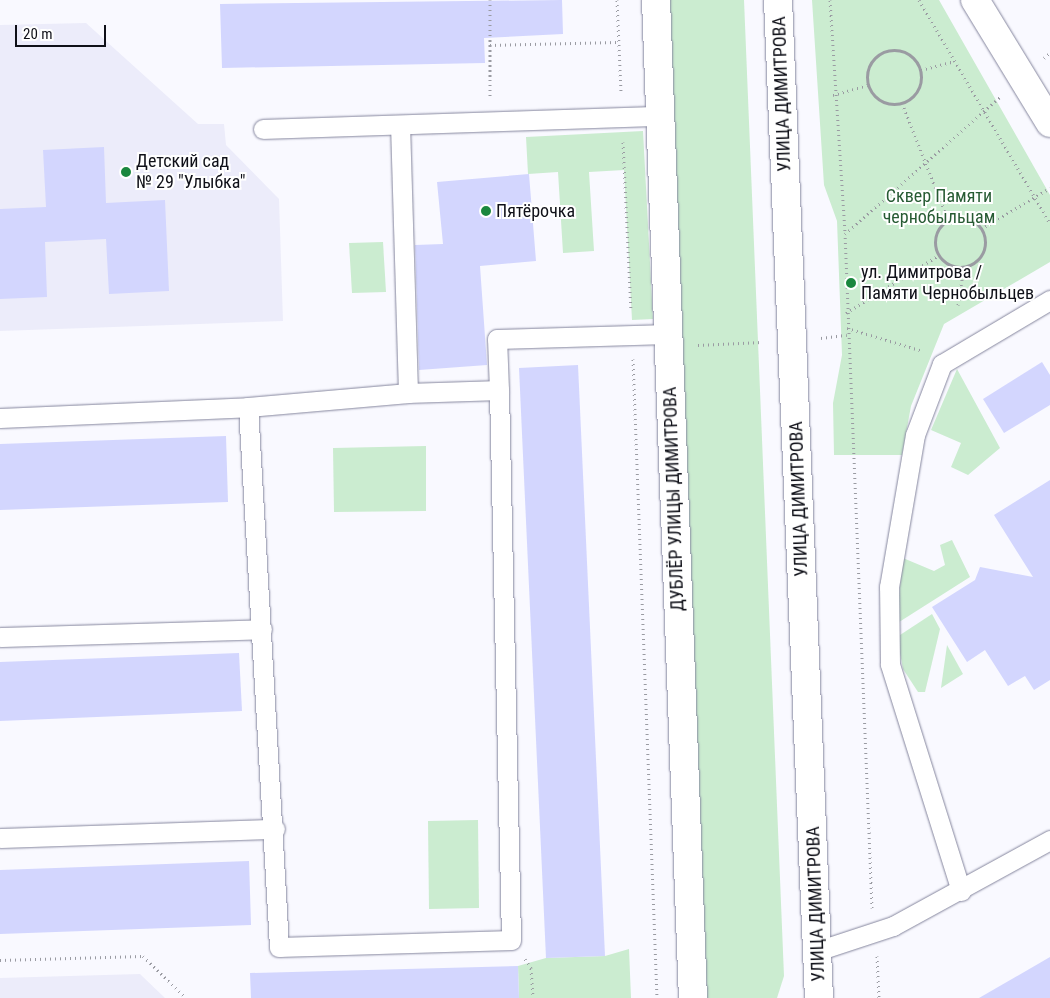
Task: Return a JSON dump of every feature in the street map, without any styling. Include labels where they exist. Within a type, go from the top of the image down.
[{"type":"street","name":"ДУБЛЁР УЛИЦЫ ДИМИТРОВА","points":[[656,0],[693,998]]},
{"type":"street","name":"УЛИЦА ДИМИТРОВА","points":[[778,0],[820,998]]},
{"type":"street","points":[[975,0],[1049,118]]},
{"type":"lane","points":[[263,129],[622,119],[660,116]]},
{"type":"lane","points":[[400,125],[408,393]]},
{"type":"lane","points":[[960,891],[890,664],[888,587],[915,435],[942,364],[1050,300]]},
{"type":"lane","points":[[248,406],[275,829],[279,947],[511,940],[497,339],[632,335],[669,340]]},
{"type":"lane","points":[[0,418],[248,406],[408,393],[499,390]]},
{"type":"lane","points":[[0,637],[262,629]]},
{"type":"lane","points":[[0,838],[275,829]]},
{"type":"lane","points":[[817,951],[876,934],[960,891],[1050,840]]},
{"type":"path","points":[[490,0],[490,122]]},
{"type":"path","points":[[617,0],[632,335],[657,998]]},
{"type":"path","points":[[830,0],[833,94],[845,234]]},
{"type":"path","points":[[919,0],[1050,223]]},
{"type":"path","points":[[490,46],[618,42]]},
{"type":"path","points":[[888,50],[907,52],[920,70],[918,91],[902,103],[880,101],[868,85],[873,60],[888,50]]},
{"type":"path","points":[[920,70],[954,61]]},
{"type":"path","points":[[833,94],[868,85]]},
{"type":"path","points":[[902,103],[948,220]]},
{"type":"path","points":[[981,229],[1050,188]]},
{"type":"path","points":[[964,218],[981,229],[984,248],[975,262],[964,266],[951,265],[939,255],[936,239],[948,220],[964,218]]},
{"type":"path","points":[[846,313],[939,255]]},
{"type":"path","points":[[958,305],[964,266]]},
{"type":"path","points":[[847,328],[926,352]]},
{"type":"path","points":[[669,340],[792,340],[847,336]]},
{"type":"path","points":[[511,940],[531,968],[533,998]]},
{"type":"path","points":[[0,960],[143,956],[186,998]]},
{"type":"shaded area","name":"Детский сад № 29 \"Улыбка\"","points":[[86,23],[198,124],[224,124],[226,145],[279,199],[283,321],[0,331],[0,25]]},
{"type":"shaded area","points":[[140,974],[165,998],[0,998],[0,978]]},
{"type":"green space","points":[[668,0],[744,0],[784,976],[777,998],[707,998]]},
{"type":"green space","name":"Сквер Памяти чернобыльцам","points":[[812,0],[939,0],[1050,195],[1050,262],[944,324],[911,406],[902,455],[834,455],[833,403],[842,355],[837,221],[824,185]]},
{"type":"green space","points":[[643,131],[653,319],[632,320],[624,170],[589,172],[594,251],[563,253],[558,172],[528,174],[526,137]]},
{"type":"green space","points":[[383,242],[386,292],[352,293],[349,243]]},
{"type":"green space","points":[[957,369],[1000,448],[968,475],[951,467],[961,443],[931,430]]},
{"type":"green space","points":[[426,446],[426,511],[334,512],[333,448]]},
{"type":"green space","points":[[952,540],[970,577],[896,624],[903,558],[934,571],[945,565],[940,545]]},
{"type":"green space","points":[[932,614],[940,629],[925,692],[918,692],[903,669],[897,637]]},
{"type":"green space","points":[[947,645],[963,674],[941,688]]},
{"type":"green space","points":[[478,820],[479,908],[429,909],[428,821]]},
{"type":"green space","points":[[629,949],[631,998],[519,998],[518,966],[546,958],[605,956]]},
{"type":"building","points":[[562,0],[563,34],[484,38],[485,63],[222,68],[220,4]]},
{"type":"building","points":[[104,147],[106,203],[165,200],[169,291],[109,294],[106,239],[45,242],[47,297],[0,299],[0,209],[46,207],[43,150]]},
{"type":"building","points":[[529,174],[536,261],[480,266],[487,365],[419,370],[415,245],[443,244],[437,182]]},
{"type":"building","points":[[1042,362],[1050,375],[1050,405],[1004,433],[983,399]]},
{"type":"building","points":[[578,365],[605,956],[546,958],[519,368]]},
{"type":"building","points":[[226,436],[228,502],[0,510],[0,444]]},
{"type":"building","points":[[1050,480],[1050,680],[1034,690],[1025,676],[1008,686],[985,650],[967,662],[932,607],[975,580],[980,567],[1033,577],[994,515]]},
{"type":"building","points":[[239,653],[242,711],[0,721],[0,662]]},
{"type":"building","points":[[249,861],[251,925],[0,934],[0,870]]},
{"type":"building","points":[[1050,957],[1050,998],[979,998]]},
{"type":"building","points":[[518,966],[519,998],[251,998],[250,973]]},
{"type":"place","name":"Детский сад № 29 \"Улыбка\"","points":[[126,172]]},
{"type":"place","name":"Пятёрочка","points":[[486,211]]},
{"type":"place","name":"ул. Димитрова / Памяти Чернобыльцев","points":[[851,283]]}]
